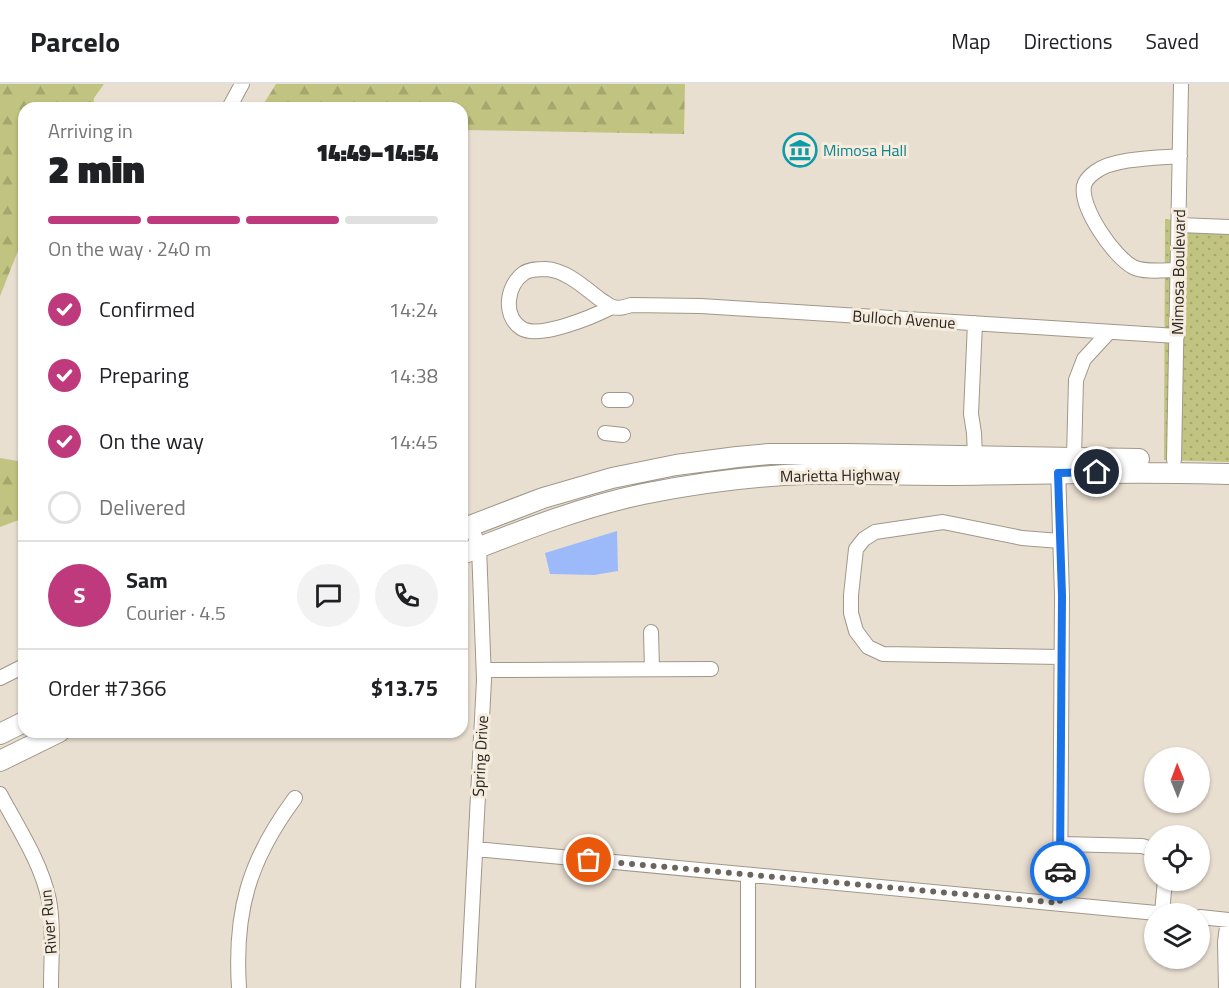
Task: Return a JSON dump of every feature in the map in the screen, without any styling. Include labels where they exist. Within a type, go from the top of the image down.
[{"type":"highway","name":"Marietta Highway","points":[[468,526],[543,498],[643,471],[702,461],[769,454],[975,456],[1227,471]]},
{"type":"highway","name":"Marietta Highway","points":[[470,551],[567,515],[616,500],[734,479],[804,474],[947,475],[1063,462],[1174,460],[1227,471]]},
{"type":"highway","points":[[0,734],[18,725]]},
{"type":"highway","points":[[0,760],[46,738]]},
{"type":"street","points":[[232,102],[242,84]]},
{"type":"street","name":"Mimosa Boulevard","points":[[1174,460],[1182,84]]},
{"type":"street","points":[[1179,270],[1134,268],[1125,261],[1106,240],[1090,212],[1084,186],[1088,178],[1105,165],[1180,156]]},
{"type":"street","points":[[1180,225],[1229,227]]},
{"type":"street","name":"Bulloch Avenue","points":[[612,307],[591,317],[531,332],[521,328],[513,320],[509,309],[509,296],[514,283],[525,272],[535,269],[555,270],[612,307],[701,306],[1177,336]]},
{"type":"street","points":[[975,323],[971,414],[975,456]]},
{"type":"street","points":[[1060,903],[1060,541],[1063,462],[1076,380],[1084,359],[1108,332]]},
{"type":"street","points":[[609,400],[626,400]]},
{"type":"street","points":[[605,433],[623,435]]},
{"type":"street","points":[[1060,541],[1022,538],[943,522],[875,532],[864,539],[856,549],[850,595],[851,613],[856,632],[868,647],[883,654],[1061,657]]},
{"type":"street","name":"Spring Drive","points":[[468,988],[484,670],[470,551]]},
{"type":"street","points":[[651,632],[651,669]]},
{"type":"street","points":[[0,678],[18,669]]},
{"type":"street","points":[[484,670],[711,669]]},
{"type":"street","name":"River Run","points":[[0,794],[37,863],[49,901],[51,988]]},
{"type":"street","points":[[239,988],[237,959],[239,921],[247,885],[259,854],[275,825],[295,798]]},
{"type":"street","points":[[1061,844],[1144,847]]},
{"type":"street","points":[[476,849],[1144,911]]},
{"type":"street","points":[[748,875],[748,988]]},
{"type":"street","points":[[1210,918],[1229,920],[1226,988]]},
{"type":"green space","points":[[0,84],[104,84],[94,102],[18,102],[18,251],[0,296]]},
{"type":"green space","points":[[276,84],[685,84],[684,134],[468,130],[468,102],[265,102]]},
{"type":"green space","points":[[1165,219],[1229,229],[1229,462],[1164,460]]},
{"type":"green space","points":[[0,458],[18,461],[18,520],[0,527]]},
{"type":"water","points":[[617,531],[618,571],[594,575],[550,574],[545,553]]},
{"type":"way so far","points":[[589,860],[1060,903],[1060,871]]},
{"type":"place","name":"Mimosa Hall","points":[[800,150]]},
{"type":"route","points":[[1060,871],[1062,596],[1058,473],[1097,472]]}]
